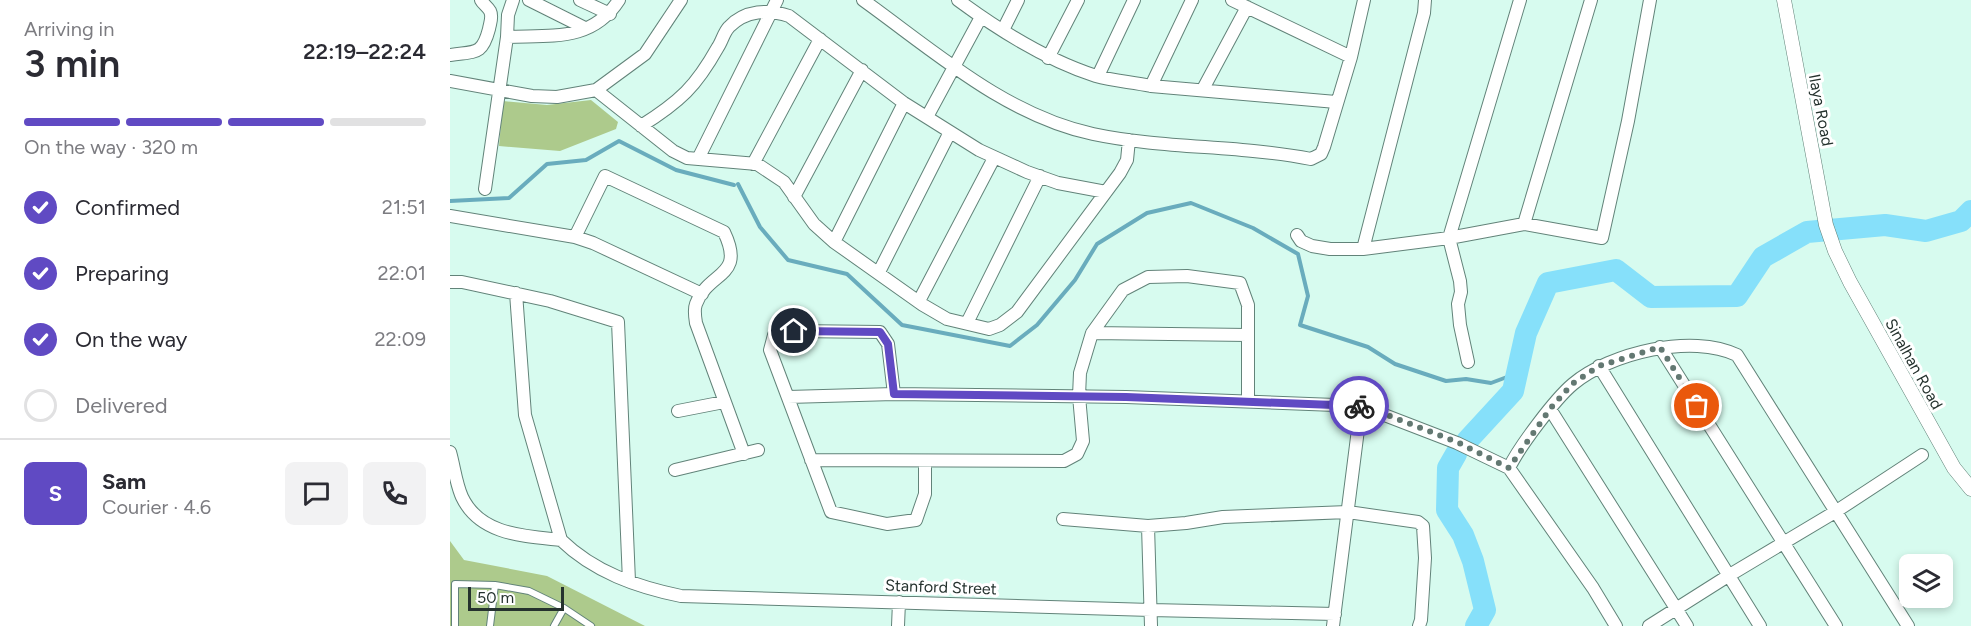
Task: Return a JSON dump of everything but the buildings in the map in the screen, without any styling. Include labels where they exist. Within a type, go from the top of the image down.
[{"type":"street","points":[[450,55],[480,50],[485,45],[492,19],[489,10],[481,3],[481,0]]},
{"type":"street","points":[[485,189],[508,15],[513,0]]},
{"type":"street","points":[[529,0],[585,28]]},
{"type":"street","points":[[580,0],[610,14]]},
{"type":"street","points":[[507,36],[570,35],[610,14],[619,0]]},
{"type":"street","points":[[450,81],[532,96],[557,97],[596,90],[645,54],[681,0]]},
{"type":"street","points":[[862,0],[1000,98],[1061,125],[1093,134],[1129,140],[1187,144],[1311,159],[1321,154],[1351,57],[1360,2]]},
{"type":"street","points":[[958,0],[981,17],[1048,58],[1098,76],[1151,86],[1336,102]]},
{"type":"street","points":[[1003,30],[1018,0]]},
{"type":"street","points":[[1048,58],[1078,0]]},
{"type":"street","points":[[1098,76],[1134,0]]},
{"type":"street","points":[[1151,86],[1192,0]]},
{"type":"street","points":[[1232,0],[1351,57]]},
{"type":"street","points":[[1362,249],[1422,22],[1425,0]]},
{"type":"street","points":[[1468,362],[1460,325],[1458,304],[1461,292],[1460,280],[1449,238],[1520,0]]},
{"type":"street","points":[[1524,224],[1591,0]]},
{"type":"street","points":[[1297,235],[1301,241],[1320,249],[1362,249],[1449,238],[1524,224],[1602,238],[1628,121],[1650,0]]},
{"type":"street","name":"Ilaya Road","points":[[1784,0],[1826,225],[1835,250]]},
{"type":"street","points":[[641,126],[686,93],[711,60],[728,27],[741,18],[774,6]]},
{"type":"street","points":[[774,6],[904,103],[994,158],[1040,177],[1075,187],[1106,192]]},
{"type":"street","points":[[698,159],[774,6]]},
{"type":"street","points":[[1203,89],[1247,8]]},
{"type":"street","points":[[927,117],[981,17]]},
{"type":"street","points":[[753,164],[820,39]]},
{"type":"street","points":[[794,197],[862,70]]},
{"type":"street","points":[[596,90],[673,151],[687,159],[757,164],[784,182],[814,224],[834,242],[947,319],[989,328],[1000,325],[1017,312],[1120,173],[1127,159],[1129,140]]},
{"type":"street","points":[[834,242],[904,103]]},
{"type":"street","points":[[879,272],[950,132]]},
{"type":"street","points":[[919,301],[994,158]]},
{"type":"street","points":[[575,237],[605,176],[724,232],[732,249],[731,262],[702,294],[695,306],[696,323],[744,454]]},
{"type":"street","points":[[967,323],[1040,177]]},
{"type":"street","points":[[450,216],[575,237],[593,243],[702,294]]},
{"type":"street","name":"Sinalhan Road","points":[[1835,250],[1850,282],[1954,468],[1971,489]]},
{"type":"street","points":[[812,460],[1064,461],[1077,454],[1083,441],[1079,396],[1080,373],[1092,333],[1123,290],[1148,277],[1186,276],[1240,283],[1248,305],[1248,400]]},
{"type":"street","points":[[450,282],[462,282],[550,301],[618,322],[629,581]]},
{"type":"street","points":[[450,452],[461,496],[471,512],[482,522],[518,535],[561,540],[525,415],[516,293]]},
{"type":"street","points":[[894,394],[888,344],[880,332],[794,331],[774,335],[770,350],[831,512],[887,524],[916,520],[925,494],[925,461]]},
{"type":"street","points":[[1092,333],[1248,335]]},
{"type":"street","points":[[1509,468],[1550,409],[1572,384],[1599,366],[1660,347],[1692,345],[1725,350],[1737,356],[1908,626]]},
{"type":"street","points":[[1660,347],[1836,626]]},
{"type":"street","points":[[1599,366],[1760,626]]},
{"type":"street","points":[[788,397],[894,394],[1079,396],[1248,400],[1361,406],[1457,442],[1509,468],[1593,588],[1616,626]]},
{"type":"street","points":[[678,411],[724,402]]},
{"type":"street","points":[[1334,620],[1361,406]]},
{"type":"street","points":[[1550,409],[1687,626]]},
{"type":"street","points":[[675,470],[758,450]]},
{"type":"street","points":[[1649,626],[1835,512],[1922,455]]},
{"type":"street","points":[[1063,519],[1148,526],[1223,517],[1348,512],[1418,522],[1423,526],[1425,558],[1419,626]]},
{"type":"street","points":[[1148,526],[1151,626]]},
{"type":"street","name":"Stanford Street","points":[[561,540],[588,562],[648,589],[681,596],[1151,610],[1334,620]]},
{"type":"street","points":[[898,626],[899,602]]},
{"type":"lane","points":[[455,626],[452,583],[495,585],[529,591],[564,608],[591,626]]},
{"type":"lane","points":[[490,626],[495,585]]},
{"type":"lane","points":[[554,626],[564,608]]},
{"type":"green space","points":[[591,100],[618,122],[616,129],[560,151],[499,146],[503,101],[547,105]]},
{"type":"green space","points":[[450,541],[464,560],[547,576],[645,626],[450,626]]},
{"type":"waterway","points":[[450,201],[509,198],[547,164],[586,160],[619,141],[676,170],[734,185]]},
{"type":"waterway","points":[[738,184],[760,227],[788,260],[847,274],[902,325],[1010,346],[1037,325],[1075,280],[1097,244],[1147,213],[1191,203],[1253,228],[1298,254],[1308,296],[1300,325],[1368,347],[1395,364],[1446,381],[1466,379],[1491,383],[1515,374]]},
{"type":"waterway","points":[[1467,441],[1513,391],[1526,333],[1548,283],[1616,270],[1651,297],[1737,296],[1763,257],[1807,232],[1885,225],[1926,231],[1961,221],[1971,211]]},
{"type":"waterway","points":[[1456,454],[1448,468],[1447,510],[1463,535],[1473,561],[1485,610],[1476,626]]},
{"type":"way so far","points":[[1359,406],[1457,442],[1509,468],[1550,409],[1572,384],[1599,366],[1660,347],[1697,406]]},
{"type":"route","points":[[794,331],[880,332],[888,344],[894,394],[1248,400],[1359,406]]}]
